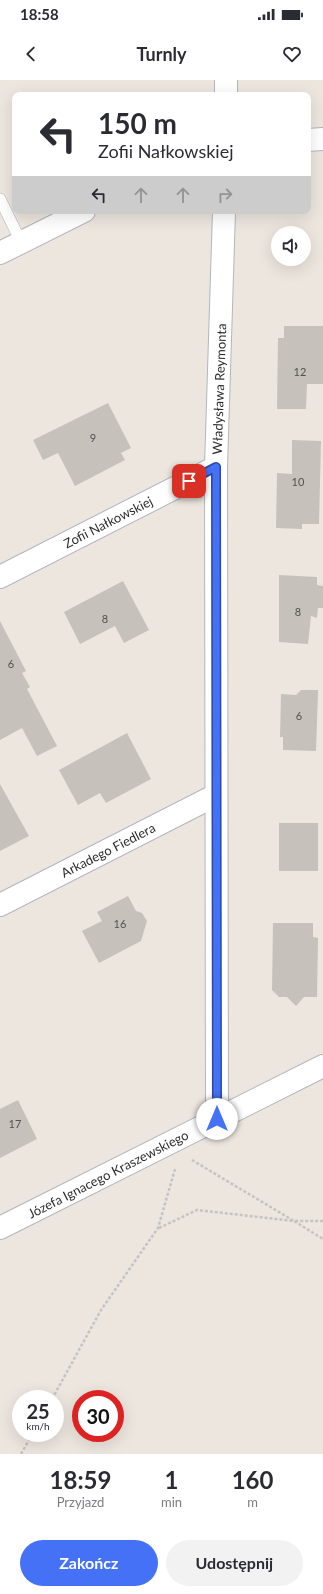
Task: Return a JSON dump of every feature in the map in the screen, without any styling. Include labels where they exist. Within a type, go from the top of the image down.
[{"type":"street","points":[[226,80],[226,92]]},
{"type":"street","points":[[311,140],[323,139]]},
{"type":"street","points":[[0,253],[78,214]]},
{"type":"street","name":"Władysława Reymonta","points":[[217,1119],[216,467],[224,214]]},
{"type":"street","name":"Zofii Nałkowskiej","points":[[0,577],[216,467]]},
{"type":"street","name":"Arkadego Fiedlera","points":[[0,905],[216,795]]},
{"type":"street","name":"Józefa Ignacego Kraszewskiego","points":[[0,1228],[181,1144],[217,1119],[323,1066]]},
{"type":"lane","points":[[0,199],[20,242]]},
{"type":"path","points":[[57,1390],[101,1310],[158,1228],[181,1144],[323,1239]]},
{"type":"path","points":[[158,1228],[197,1210],[294,1221],[323,1221]]},
{"type":"path","points":[[21,1454],[28,1442]]},
{"type":"building","points":[[284,326],[323,326],[323,384],[307,384],[306,409],[277,409],[278,338],[284,338]]},
{"type":"building","points":[[108,403],[131,448],[121,453],[125,460],[75,486],[58,453],[43,460],[33,440]]},
{"type":"building","points":[[292,440],[321,441],[319,524],[302,524],[302,529],[276,528],[277,473],[292,474]]},
{"type":"building","points":[[279,575],[317,577],[317,585],[323,586],[323,608],[318,608],[317,618],[311,616],[308,644],[279,642]]},
{"type":"building","points":[[123,581],[149,630],[124,643],[115,626],[80,644],[64,612]]},
{"type":"building","points":[[0,621],[26,671],[22,673],[30,687],[27,689],[57,746],[37,756],[22,728],[0,740]]},
{"type":"building","points":[[301,690],[318,690],[316,751],[283,750],[283,737],[280,737],[281,694],[296,695]]},
{"type":"building","points":[[127,733],[151,779],[106,803],[100,793],[78,805],[59,770]]},
{"type":"building","points":[[0,784],[29,836],[0,851]]},
{"type":"building","points":[[279,823],[318,823],[318,871],[279,871]]},
{"type":"building","points":[[128,896],[136,911],[142,913],[147,921],[141,941],[99,963],[82,931],[102,921],[97,912]]},
{"type":"building","points":[[273,923],[313,923],[313,937],[318,938],[317,997],[304,997],[296,1006],[287,997],[279,997],[272,990]]},
{"type":"building","points":[[18,1100],[37,1139],[0,1158],[0,1109]]},
{"type":"route","points":[[189,481],[216,467],[217,1119]]}]
